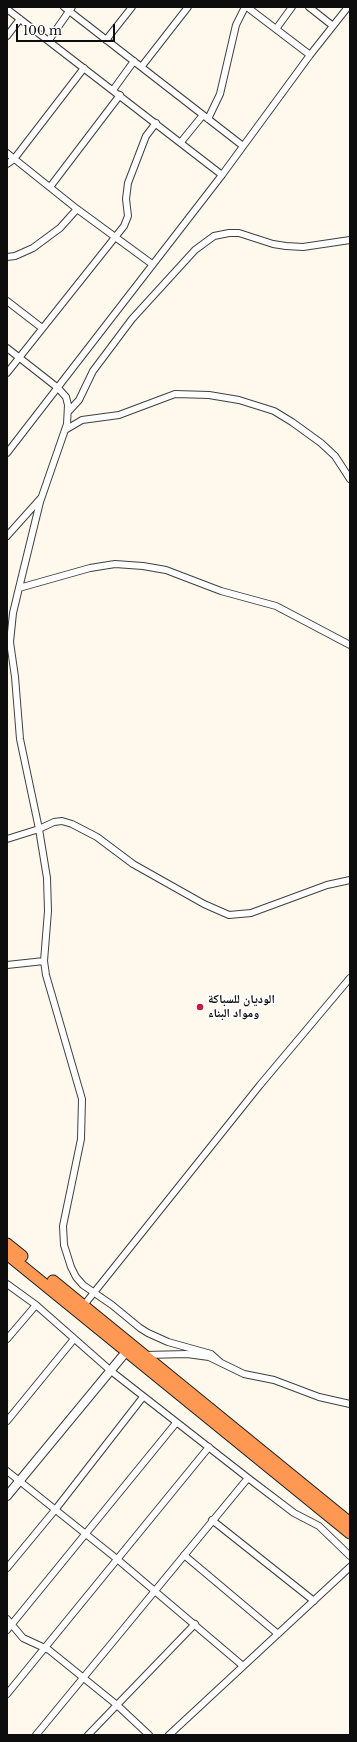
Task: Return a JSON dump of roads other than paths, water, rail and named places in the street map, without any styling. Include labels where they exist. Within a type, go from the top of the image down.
[{"type":"highway","points":[[7,1244],[84,1305],[129,1348],[145,1355],[350,1523]]},
{"type":"highway","points":[[7,1254],[129,1348],[350,1533]]},
{"type":"street","points":[[64,7],[71,9],[106,40],[142,66],[243,146]]},
{"type":"street","points":[[106,40],[132,7]]},
{"type":"street","points":[[142,66],[188,7]]},
{"type":"street","points":[[181,142],[205,117],[220,94],[236,25],[246,7],[310,55]]},
{"type":"street","points":[[276,29],[292,7]]},
{"type":"street","points":[[309,7],[333,26]]},
{"type":"street","points":[[7,453],[222,175],[310,55],[348,7]]},
{"type":"street","points":[[49,40],[71,9]]},
{"type":"street","points":[[7,10],[49,40],[222,175]]},
{"type":"street","points":[[7,36],[20,19]]},
{"type":"street","points":[[113,90],[134,61]]},
{"type":"street","points":[[7,164],[14,159],[84,68]]},
{"type":"street","points":[[50,187],[120,95]]},
{"type":"street","points":[[7,373],[124,226],[128,216],[126,199],[128,183],[146,136],[156,123]]},
{"type":"street","points":[[7,153],[77,209],[152,264]]},
{"type":"street","points":[[7,257],[15,256],[33,248],[64,225],[77,209]]},
{"type":"street","points":[[68,412],[78,400],[93,371],[132,319],[188,257],[214,236],[239,233],[273,244],[286,246],[317,245],[350,240]]},
{"type":"street","points":[[7,300],[42,328]]},
{"type":"street","points":[[7,348],[58,388],[66,397],[68,412],[65,430],[42,497],[13,612],[10,648],[15,677],[20,739],[39,829],[47,878],[48,912],[44,961],[48,986],[82,1099],[81,1139],[63,1226],[64,1245],[71,1267],[76,1277],[83,1285],[148,1333],[168,1342],[206,1352],[215,1356],[220,1362]]},
{"type":"street","points":[[65,430],[82,420],[119,415],[175,394],[209,394],[254,404],[274,412],[292,422],[321,443],[335,456],[350,479]]},
{"type":"street","points":[[7,536],[42,497]]},
{"type":"street","points":[[19,588],[90,568],[115,564],[143,566],[166,570],[221,591],[276,606],[350,645]]},
{"type":"street","points":[[7,839],[39,829],[54,822],[62,821],[79,826],[97,837],[133,864],[204,904],[229,915],[251,913],[327,885],[350,880]]},
{"type":"street","points":[[7,965],[44,961]]},
{"type":"street","points":[[84,1305],[260,1085],[350,978]]},
{"type":"street","points":[[7,1284],[36,1305],[111,1371],[176,1423],[294,1513],[319,1526],[350,1556]]},
{"type":"street","points":[[7,1339],[36,1305]]},
{"type":"street","points":[[7,1421],[74,1339]]},
{"type":"street","points":[[7,1496],[129,1348]]},
{"type":"street","points":[[145,1355],[187,1354],[209,1357],[244,1374],[289,1385],[319,1398],[350,1404]]},
{"type":"street","points":[[7,1568],[55,1510],[143,1397]]},
{"type":"street","points":[[7,1630],[176,1423]]},
{"type":"street","points":[[7,1694],[209,1447]]},
{"type":"street","points":[[7,1471],[118,1559],[243,1666]]},
{"type":"street","points":[[36,1735],[84,1679],[212,1520],[248,1478]]},
{"type":"street","points":[[212,1520],[314,1601]]},
{"type":"street","points":[[184,1555],[278,1634]]},
{"type":"street","points":[[169,1735],[350,1567]]},
{"type":"street","points":[[7,1619],[23,1638],[44,1647],[117,1705],[149,1735]]},
{"type":"street","points":[[88,1735],[195,1624]]},
{"type":"place","name":"الوديان للسباكة ومواد البناء","points":[[200,1007]]}]
